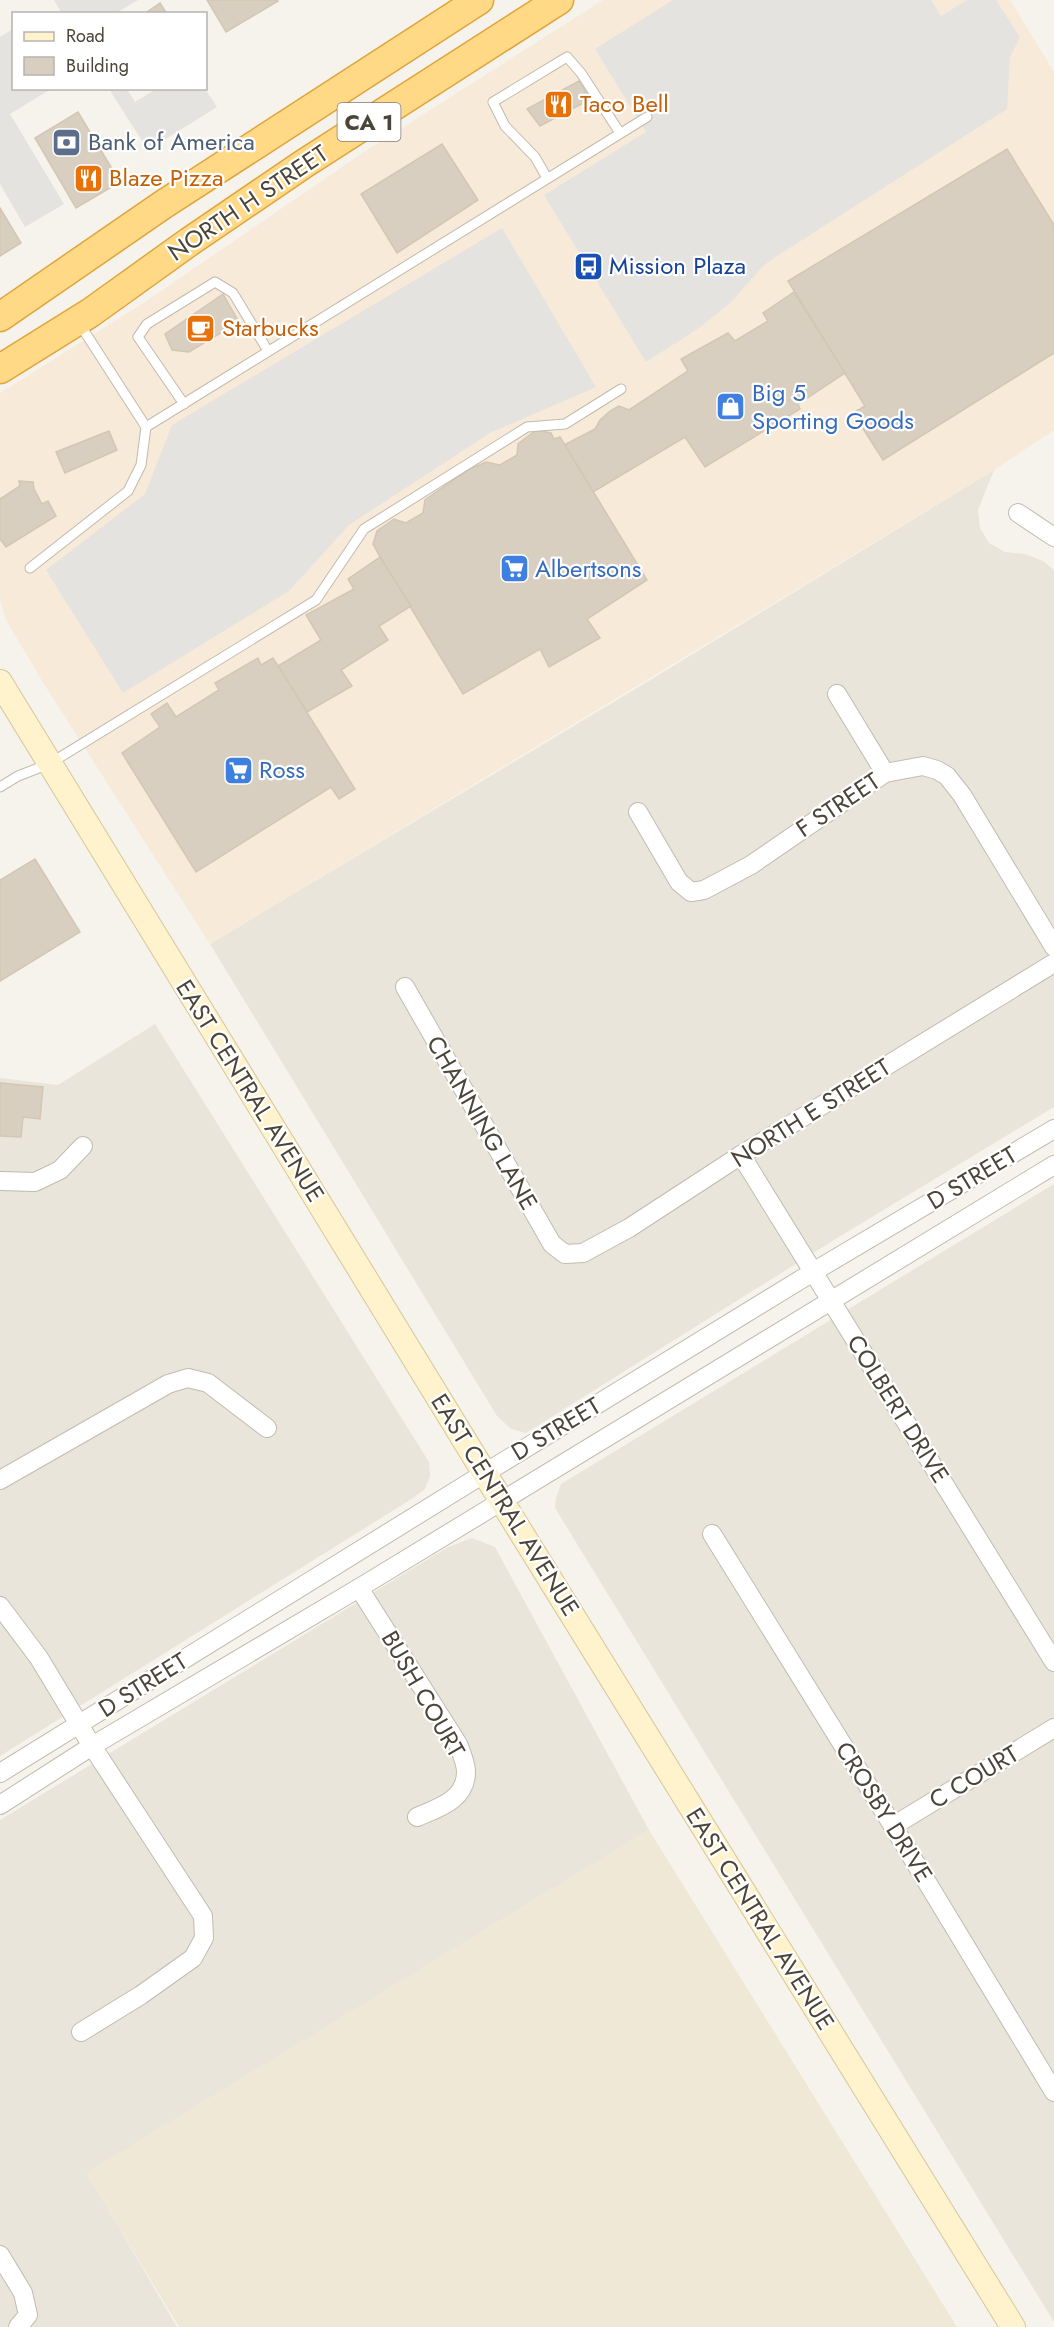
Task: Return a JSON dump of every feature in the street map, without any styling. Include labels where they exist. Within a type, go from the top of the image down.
[{"type":"highway","name":"NORTH H STREET","points":[[0,317],[164,204],[479,0]]},
{"type":"highway","name":"NORTH H STREET","points":[[0,369],[78,321],[305,164],[559,0]]},
{"type":"main road","name":"EAST CENTRAL AVENUE","points":[[0,682],[501,1500],[1013,2327]]},
{"type":"street","points":[[1018,513],[1054,537]]},
{"type":"street","points":[[837,694],[885,773]]},
{"type":"street","name":"F STREET","points":[[638,812],[679,882],[691,892],[704,890],[751,865],[885,773],[923,766],[937,770],[947,776],[976,817],[1054,947]]},
{"type":"street","name":"NORTH E STREET","points":[[566,1254],[583,1253],[629,1228],[741,1155],[1054,963]]},
{"type":"street","name":"CHANNING LANE","points":[[405,987],[552,1244],[566,1254]]},
{"type":"street","name":"D STREET","points":[[0,1773],[813,1272],[1054,1129]]},
{"type":"street","points":[[0,1181],[35,1182],[60,1170],[83,1146]]},
{"type":"street","name":"COLBERT DRIVE","points":[[741,1155],[1054,1662]]},
{"type":"street","name":"D STREET","points":[[0,1805],[92,1746],[832,1302],[1054,1165]]},
{"type":"street","points":[[0,1480],[168,1384],[188,1378],[208,1383],[267,1428]]},
{"type":"street","name":"CROSBY DRIVE","points":[[712,1534],[1054,2092]]},
{"type":"street","name":"BUSH COURT","points":[[359,1587],[458,1744],[466,1769],[465,1781],[450,1803],[417,1817]]},
{"type":"street","points":[[0,1606],[39,1658],[92,1746],[203,1916],[204,1938],[193,1958],[141,1995],[81,2032]]},
{"type":"street","name":"C COURT","points":[[893,1826],[1054,1728]]},
{"type":"street","points":[[0,2254],[23,2293],[23,2321]]},
{"type":"lane","points":[[547,178],[535,157],[505,126],[493,102],[567,57],[581,73],[620,133]]},
{"type":"lane","points":[[146,427],[646,117]]},
{"type":"lane","points":[[184,404],[138,337],[147,324],[215,282],[233,293],[268,351]]},
{"type":"lane","points":[[30,568],[128,491],[141,465],[146,427],[78,321]]},
{"type":"lane","points":[[0,787],[18,776],[49,764],[316,600],[364,529],[527,428],[565,424],[621,389]]},
{"type":"shaded area","points":[[54,0],[138,0],[118,12],[61,12]]},
{"type":"shaded area","points":[[603,0],[1010,0],[1054,72],[1054,430],[994,470],[210,944],[44,684],[6,620],[0,600],[0,393],[142,304],[361,154]]},
{"type":"shaded area","points":[[673,0],[931,0],[941,16],[967,0],[996,0],[1020,37],[1010,57],[1007,109],[764,265],[731,302],[699,328],[646,362],[544,195],[646,132],[595,49]]},
{"type":"shaded area","points":[[12,30],[12,90],[49,90],[10,114],[64,204],[25,227],[0,184],[0,37]]},
{"type":"shaded area","points":[[110,90],[128,90],[135,102],[154,90],[206,90],[217,107],[148,150]]},
{"type":"shaded area","points":[[502,228],[596,387],[490,433],[349,525],[289,591],[123,693],[46,570],[145,494],[172,425]]},
{"type":"shaded area","points":[[994,470],[978,510],[980,528],[989,543],[1005,552],[1025,554],[1043,561],[1054,570],[1054,1107],[842,1235],[526,1433],[511,1429],[497,1416],[210,944],[642,685]]},
{"type":"shaded area","points":[[155,1024],[429,1462],[430,1476],[425,1489],[413,1498],[0,1756],[0,1078],[58,1085]]},
{"type":"shaded area","points":[[1054,1184],[1054,2322],[555,1508],[561,1484]]},
{"type":"shaded area","points":[[472,1538],[495,1547],[649,1830],[87,2173],[177,2327],[0,2327],[0,1820],[448,1547]]},
{"type":"shaded area","points":[[649,1830],[957,2327],[179,2327],[86,2173]]},
{"type":"building","points":[[207,0],[277,0],[278,1],[226,32]]},
{"type":"building","points":[[160,3],[166,12],[147,12]]},
{"type":"building","name":"Taco Bell","points":[[579,81],[591,99],[540,126],[527,109]]},
{"type":"building","points":[[78,112],[120,182],[76,208],[35,138]]},
{"type":"building","points":[[442,144],[478,200],[397,253],[361,194]]},
{"type":"building","points":[[1007,149],[1054,225],[1054,353],[883,460],[853,413],[865,406],[788,281]]},
{"type":"building","points":[[0,208],[21,243],[0,256]]},
{"type":"building","points":[[794,292],[845,373],[798,404],[800,409],[705,467],[685,437],[593,492],[564,445],[595,429],[600,420],[610,411],[619,406],[629,410],[688,371],[681,359],[728,333],[735,341],[768,321],[763,313]]},
{"type":"building","name":"Starbucks","points":[[223,294],[239,322],[189,352],[172,350],[165,334]]},
{"type":"building","name":"Albertsons","points":[[536,430],[551,433],[554,439],[560,437],[647,580],[587,619],[600,638],[549,667],[540,649],[463,694],[373,544],[377,531],[394,519],[406,523],[423,513],[425,500],[468,470],[486,462],[500,465],[517,455],[518,444]]},
{"type":"building","points":[[109,431],[117,450],[65,473],[56,452]]},
{"type":"building","points":[[19,481],[33,482],[42,504],[48,501],[56,516],[6,547],[0,539],[0,499],[20,486]]},
{"type":"building","points":[[380,557],[411,606],[379,626],[388,640],[341,670],[352,686],[307,712],[278,666],[321,640],[306,615],[354,589],[348,579]]},
{"type":"building","name":"Ross","points":[[258,658],[261,665],[273,658],[355,789],[339,799],[331,787],[196,872],[122,753],[160,727],[151,714],[167,703],[176,717],[219,690],[215,683]]},
{"type":"building","points":[[35,859],[80,932],[0,981],[0,880]]},
{"type":"building","points":[[0,1083],[43,1087],[40,1119],[23,1117],[21,1137],[0,1136]]},
{"type":"place","name":"Taco Bell","points":[[559,104]]},
{"type":"place","name":"Bank of America","points":[[67,142]]},
{"type":"place","name":"Blaze Pizza","points":[[88,178]]},
{"type":"place","name":"Mission Plaza","points":[[588,266]]},
{"type":"place","name":"Starbucks","points":[[201,328]]},
{"type":"place","name":"Big 5 Sporting Goods","points":[[731,407]]},
{"type":"place","name":"Albertsons","points":[[514,569]]},
{"type":"place","name":"Ross","points":[[238,770]]}]
